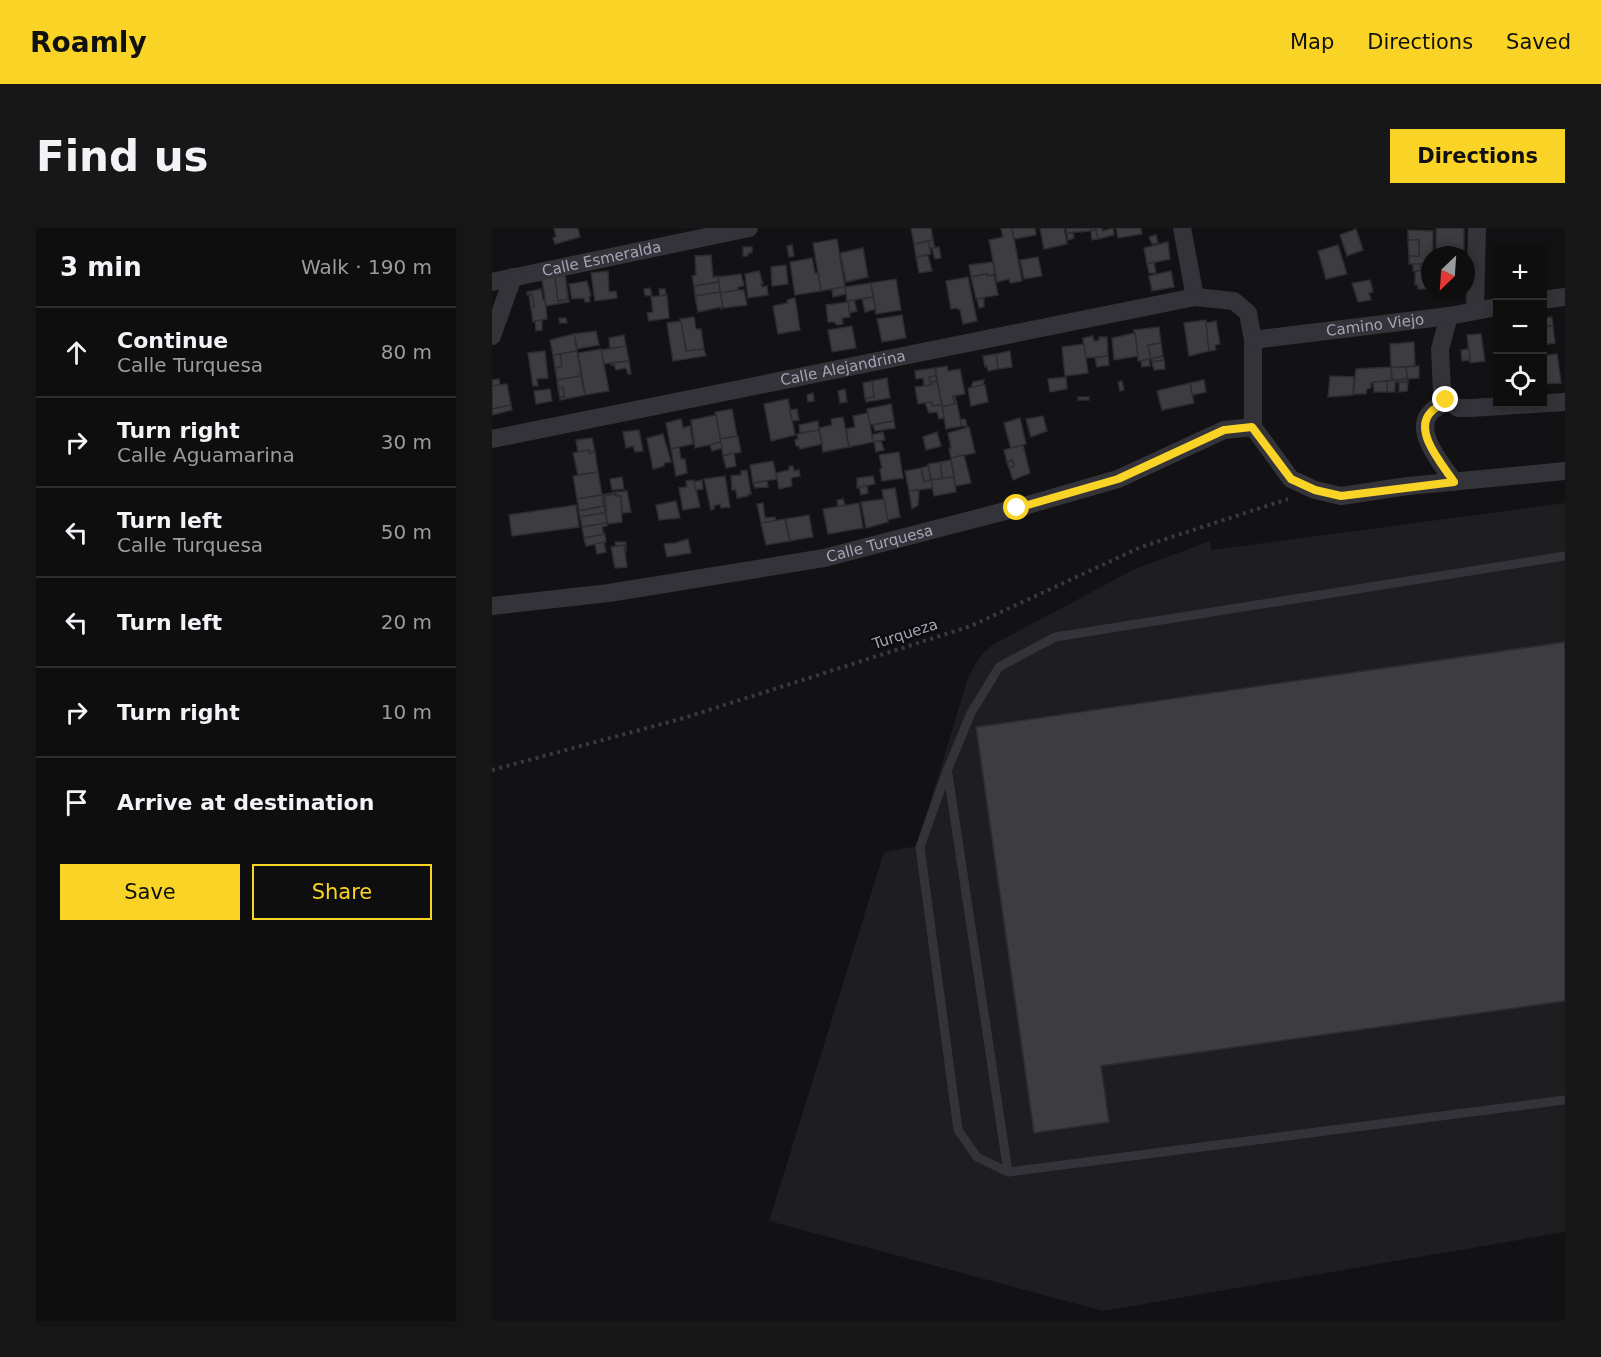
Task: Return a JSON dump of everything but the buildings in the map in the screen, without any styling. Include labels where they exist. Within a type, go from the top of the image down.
[{"type":"street","name":"Calle Esmeralda","points":[[492,282],[749,228]]},
{"type":"street","points":[[1182,228],[1195,297]]},
{"type":"street","points":[[1475,311],[1477,228]]},
{"type":"street","points":[[492,336],[513,277]]},
{"type":"street","name":"Calle Alejandrina","points":[[492,439],[1195,297],[1234,301],[1248,314],[1253,340],[1252,427]]},
{"type":"street","points":[[1547,299],[1565,297]]},
{"type":"street","name":"Camino Viejo","points":[[1253,340],[1449,316],[1493,308]]},
{"type":"street","points":[[1449,316],[1440,349],[1442,392],[1446,400],[1458,408],[1565,402]]},
{"type":"street","points":[[1446,400],[1430,413],[1425,424],[1426,437],[1454,482]]},
{"type":"street","points":[[1252,427],[1291,479],[1315,490],[1341,496],[1565,471]]},
{"type":"street","name":"Calle Turquesa","points":[[492,606],[609,593],[824,558],[1118,479],[1224,430],[1252,427]]},
{"type":"lane","points":[[1565,556],[1056,637],[999,667],[971,713],[920,847],[958,1130],[977,1157],[1008,1172],[1565,1100]]},
{"type":"lane","points":[[947,771],[1008,1172]]},
{"type":"path","name":"Turqueza","points":[[492,770],[684,718],[970,626],[1141,547],[1315,490]]},
{"type":"shaded area","points":[[1565,503],[1565,1232],[1103,1311],[769,1221],[884,852],[917,846],[967,681],[982,654],[994,644],[1135,569],[1210,541],[1211,550]]},
{"type":"route","points":[[1017,508],[1118,479],[1224,430],[1252,427],[1291,479],[1315,490],[1341,496],[1454,482],[1426,437],[1425,424],[1430,413],[1446,400]]}]
